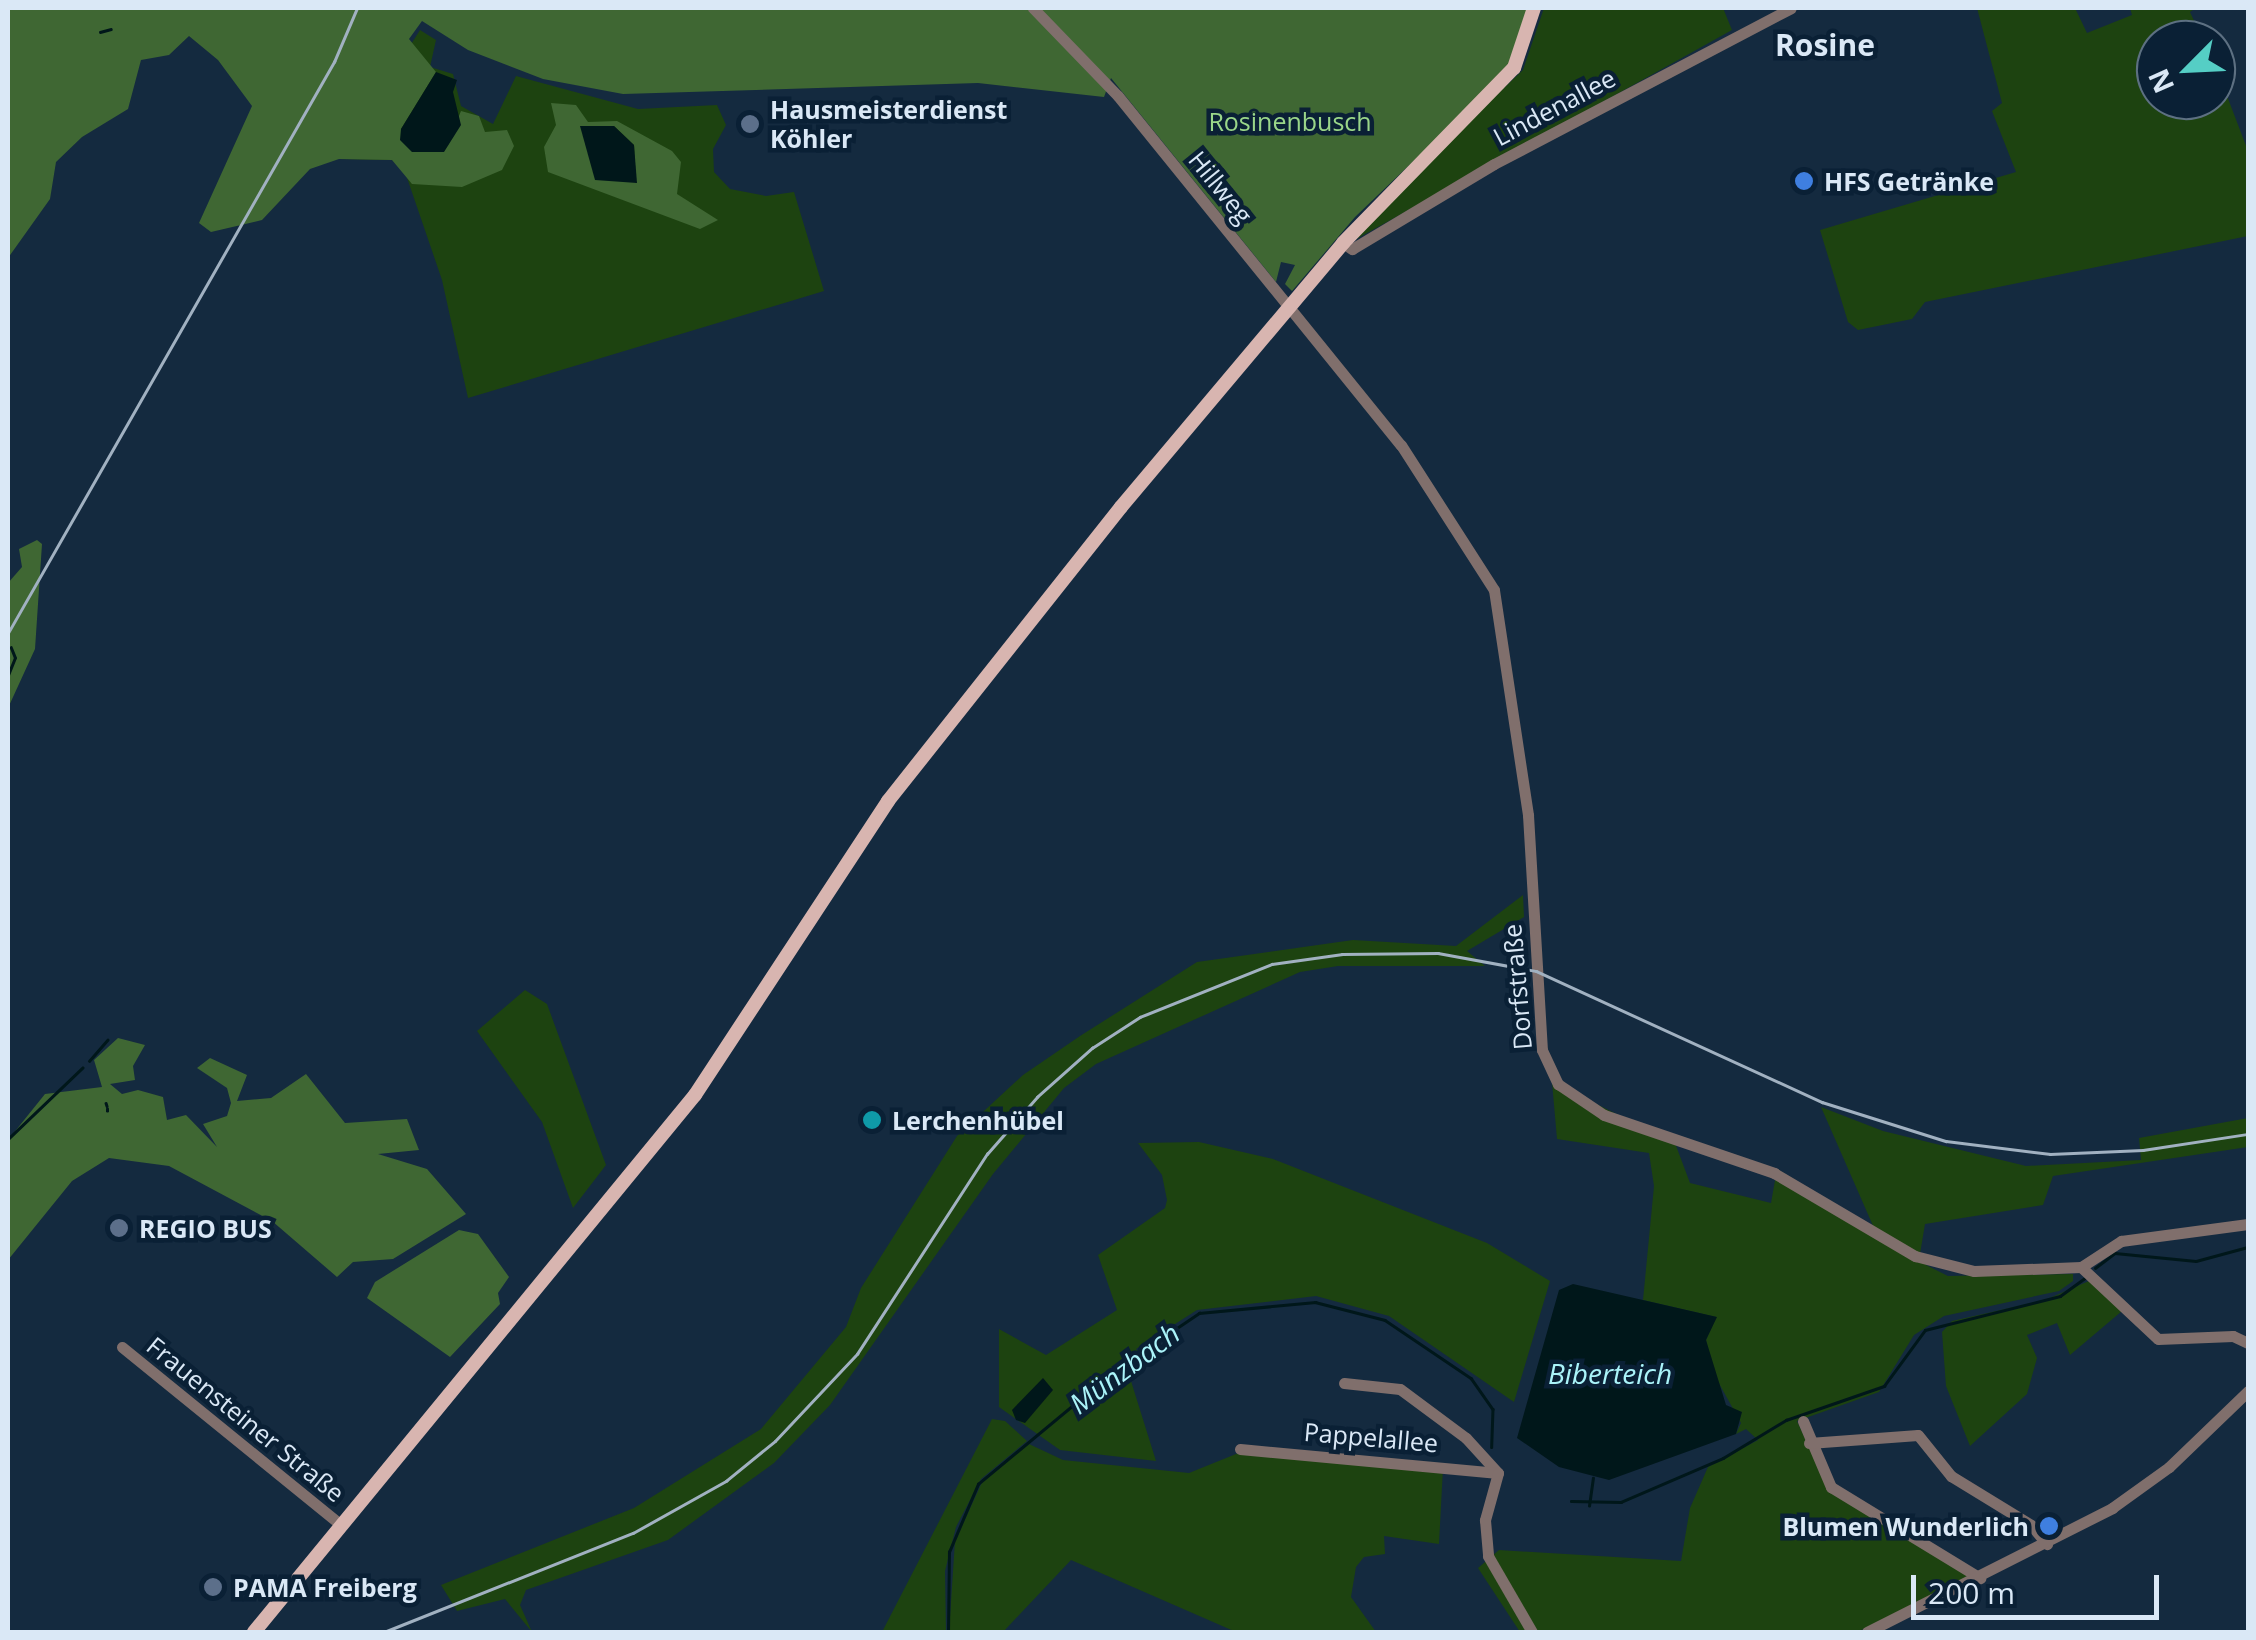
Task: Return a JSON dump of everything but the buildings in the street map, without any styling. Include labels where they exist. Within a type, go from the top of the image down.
[{"type":"main road","name":"Frauensteiner Straße","points":[[254,1632],[695,1095],[888,800],[1288,306],[1342,243],[1514,68],[1534,8]]},
{"type":"street","name":"Hillweg","points":[[1033,8],[1118,96],[1288,306]]},
{"type":"street","name":"Lindenallee","points":[[1342,243],[1352,249],[1494,164],[1791,8]]},
{"type":"street","name":"Dorfstraße","points":[[1288,306],[1402,444],[1494,590],[1528,815],[1542,1050],[1558,1084],[1604,1115],[1774,1172],[1915,1256],[1974,1272],[2088,1272]]},
{"type":"street","points":[[2248,1224],[2121,1241],[2088,1272],[2158,1339],[2234,1336],[2248,1344]]},
{"type":"street","name":"Frauensteiner Straße","points":[[122,1347],[341,1525]]},
{"type":"street","name":"Pappelallee","points":[[1344,1383],[1400,1389],[1466,1438],[1498,1473]]},
{"type":"street","points":[[1867,1632],[2046,1544],[2159,1474],[2248,1391]]},
{"type":"street","points":[[1803,1421],[1822,1474],[1842,1497],[1980,1578]]},
{"type":"street","points":[[1810,1442],[1918,1436],[1951,1476],[2031,1525],[2046,1544]]},
{"type":"street","name":"Pappelallee","points":[[1240,1449],[1498,1473]]},
{"type":"street","points":[[1498,1473],[1485,1520],[1488,1556],[1532,1632]]},
{"type":"green space","name":"Rosinenbusch","points":[[8,8],[1530,8],[1518,53],[1496,82],[1355,217],[1292,291],[1285,284],[1295,265],[1281,262],[1276,282],[1111,78],[1104,97],[978,83],[623,94],[543,79],[468,50],[422,21],[409,39],[436,72],[401,129],[447,145],[461,111],[479,116],[485,132],[507,130],[514,146],[502,170],[462,187],[412,184],[392,160],[339,159],[310,169],[262,220],[211,232],[199,223],[252,106],[218,60],[189,36],[169,55],[141,60],[128,109],[82,137],[56,162],[50,199],[8,258]]},
{"type":"green space","points":[[1544,8],[1723,8],[1732,30],[1351,242],[1404,181],[1523,70]]},
{"type":"green space","points":[[1977,8],[2075,8],[2087,33],[2132,15],[2130,8],[2196,8],[2190,12],[2194,20],[2136,20],[2136,120],[2236,120],[2248,151],[2248,236],[1925,302],[1912,319],[1858,330],[1848,322],[1820,230],[2016,172],[1992,111],[2002,103]]},
{"type":"green space","points":[[420,30],[436,40],[430,67],[453,74],[461,106],[493,124],[516,76],[638,109],[717,105],[726,125],[713,149],[714,172],[730,189],[766,196],[794,192],[824,291],[468,398],[442,280],[404,169],[392,160],[339,159]]},
{"type":"green space","points":[[551,103],[576,105],[588,122],[617,121],[672,151],[681,162],[677,194],[718,220],[700,229],[548,172],[544,147],[556,125]],"holes":[[[581,126],[614,126],[634,145],[636,183]]]},
{"type":"green space","points":[[37,540],[42,544],[35,649],[8,708],[8,583],[22,567],[19,549]]},
{"type":"green space","points":[[1523,895],[1524,917],[1467,951],[1485,966],[1338,966],[1300,972],[1096,1064],[1064,1088],[993,1174],[830,1405],[774,1463],[668,1540],[526,1590],[520,1605],[532,1632],[505,1599],[457,1611],[441,1585],[634,1508],[761,1429],[846,1327],[861,1288],[957,1136],[1023,1075],[1080,1036],[1197,962],[1353,940],[1456,946]]},
{"type":"green space","points":[[525,990],[547,1004],[606,1165],[573,1208],[542,1122],[477,1031]]},
{"type":"green space","points":[[118,1038],[145,1045],[133,1066],[135,1080],[110,1084],[122,1094],[138,1090],[163,1097],[167,1120],[186,1115],[217,1147],[203,1124],[227,1116],[231,1103],[227,1088],[197,1068],[210,1058],[247,1075],[237,1101],[271,1098],[306,1074],[345,1123],[407,1119],[419,1150],[378,1154],[427,1169],[466,1214],[393,1259],[353,1262],[337,1277],[272,1221],[169,1166],[109,1158],[72,1181],[8,1260],[8,1140],[45,1094],[102,1087],[94,1060]]},
{"type":"green space","points":[[1552,1082],[1675,1143],[1690,1183],[1771,1203],[1777,1169],[1874,1228],[1821,1107],[1883,1131],[2026,1166],[2141,1160],[2139,1138],[2248,1118],[2248,1147],[2053,1176],[2043,1205],[1925,1224],[1920,1254],[1926,1265],[1948,1276],[2073,1274],[2073,1281],[2059,1291],[1944,1316],[1914,1335],[1879,1392],[1797,1421],[1829,1490],[1971,1577],[1857,1632],[1520,1632],[1478,1568],[1499,1550],[1681,1561],[1690,1508],[1708,1467],[1758,1440],[1746,1429],[1736,1434],[1741,1423],[1711,1369],[1706,1340],[1716,1317],[1643,1300],[1654,1186],[1649,1153],[1557,1139]]},
{"type":"green space","points":[[1199,1142],[1273,1159],[1487,1243],[1550,1281],[1514,1402],[1389,1316],[1316,1296],[1197,1310],[1136,1349],[1142,1355],[1131,1381],[1156,1461],[1060,1450],[999,1407],[999,1329],[1046,1355],[1117,1310],[1098,1255],[1165,1208],[1167,1200],[1162,1175],[1138,1143]]},
{"type":"green space","points":[[459,1230],[478,1234],[509,1277],[498,1293],[500,1304],[450,1357],[367,1298],[375,1282]]},
{"type":"green space","points":[[2089,1281],[2122,1311],[2070,1355],[2057,1323],[2027,1335],[2037,1358],[2027,1394],[1970,1446],[1946,1386],[1942,1332],[1952,1321],[2045,1300]]},
{"type":"green space","points":[[992,1419],[1005,1421],[1027,1441],[981,1479],[956,1527],[945,1571],[946,1632],[882,1632]]},
{"type":"green space","points":[[1029,1444],[1063,1460],[1189,1473],[1241,1452],[1443,1468],[1439,1544],[1384,1536],[1385,1554],[1364,1557],[1356,1567],[1351,1597],[1376,1632],[1236,1632],[1071,1560],[1003,1632],[949,1632],[955,1541],[984,1478]]},
{"type":"water","points":[[436,72],[457,80],[453,92],[461,125],[444,152],[412,152],[400,140],[401,129]]},
{"type":"water","points":[[580,126],[614,126],[634,145],[637,183],[595,180]]},
{"type":"water","name":"Biberteich","points":[[1573,1284],[1717,1317],[1706,1340],[1726,1405],[1742,1412],[1736,1434],[1609,1480],[1559,1467],[1517,1438],[1559,1290]]},
{"type":"water","points":[[1043,1378],[1053,1390],[1025,1423],[1016,1420],[1012,1410]]},
{"type":"waterway","points":[[100,32],[111,29]]},
{"type":"waterway","points":[[8,675],[15,658],[11,648]]},
{"type":"waterway","points":[[89,1061],[107,1040]]},
{"type":"waterway","points":[[8,1139],[82,1068]]},
{"type":"waterway","name":"Münzbach","points":[[2095,1268],[2115,1253],[2196,1261],[2248,1247]]},
{"type":"waterway","name":"Münzbach","points":[[1571,1501],[1621,1502],[1723,1458],[1786,1420],[1884,1386],[1925,1330],[2060,1296],[2085,1278]]},
{"type":"waterway","name":"Münzbach","points":[[948,1632],[949,1552],[978,1484],[1119,1367],[1199,1313],[1315,1302],[1385,1320],[1471,1378],[1493,1409],[1492,1447]]},
{"type":"waterway","points":[[1589,1506],[1593,1478]]},
{"type":"railway","points":[[8,633],[334,62],[357,8]]},
{"type":"railway","points":[[384,1632],[633,1533],[726,1481],[775,1441],[857,1354],[987,1154],[1037,1097],[1092,1048],[1140,1017],[1272,964],[1342,954],[1438,953],[1536,971],[1822,1102],[1946,1141],[2050,1154],[2143,1150],[2248,1134]]},
{"type":"place","name":"Hausmeisterdienst Köhler","points":[[750,124]]},
{"type":"place","name":"HFS Getränke","points":[[1804,181]]},
{"type":"place","name":"Lerchenhübel","points":[[872,1120]]},
{"type":"place","name":"REGIO BUS","points":[[119,1228]]},
{"type":"place","name":"Blumen Wunderlich","points":[[2049,1526]]},
{"type":"place","name":"PAMA Freiberg","points":[[213,1587]]},
{"type":"district","name":"Rosine","points":[[1825,45]]}]
